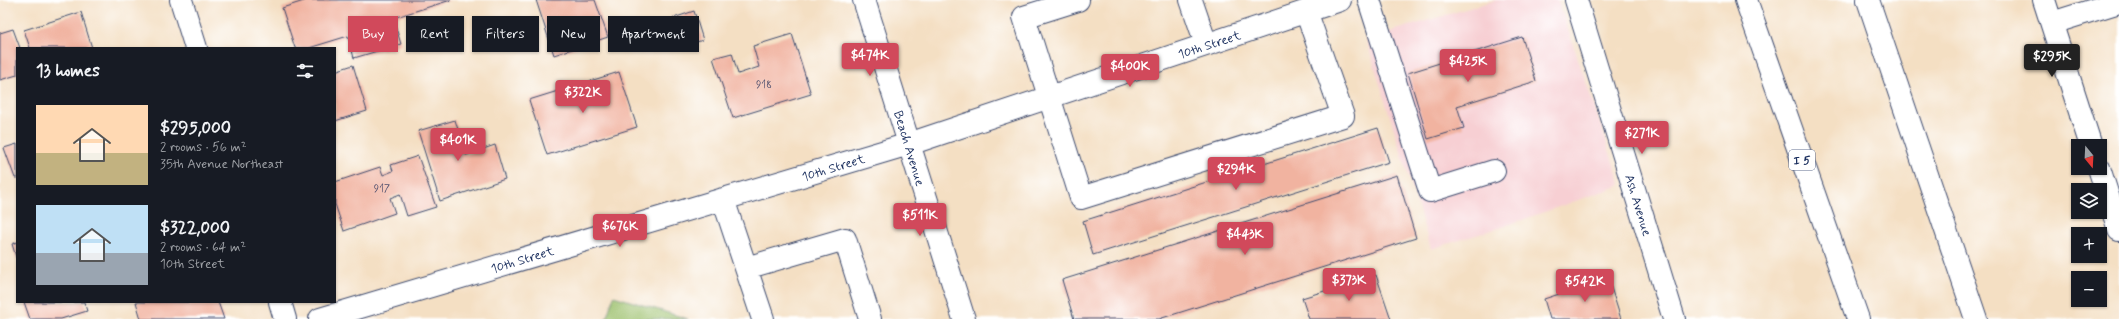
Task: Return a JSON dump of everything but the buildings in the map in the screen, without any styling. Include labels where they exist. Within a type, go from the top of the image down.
[{"type":"main road","points":[[181,0],[196,47]]},
{"type":"main road","name":"Beach Avenue","points":[[864,0],[964,319]]},
{"type":"main road","points":[[1078,0],[1024,17],[1081,198],[1343,116],[1306,11]]},
{"type":"main road","points":[[1191,0],[1206,44]]},
{"type":"main road","name":"10th Street","points":[[320,319],[909,144],[1340,0]]},
{"type":"main road","points":[[1370,0],[1430,191],[1494,171]]},
{"type":"main road","name":"Ash Avenue","points":[[1576,0],[1674,319]]},
{"type":"main road","name":"I 5","points":[[1746,0],[1858,319]]},
{"type":"main road","points":[[1868,0],[1976,319]]},
{"type":"main road","points":[[2044,0],[2090,139]]},
{"type":"main road","points":[[2052,23],[2119,2]]},
{"type":"main road","points":[[2101,175],[2119,230]]},
{"type":"main road","points":[[723,199],[763,319]]},
{"type":"main road","points":[[746,268],[845,239],[870,319]]},
{"type":"main road","points":[[280,303],[285,319]]},
{"type":"shaded area","points":[[1496,0],[1558,0],[1621,185],[1502,227],[1431,249],[1366,39]]},
{"type":"green space","points":[[614,296],[688,319],[606,319]]}]
